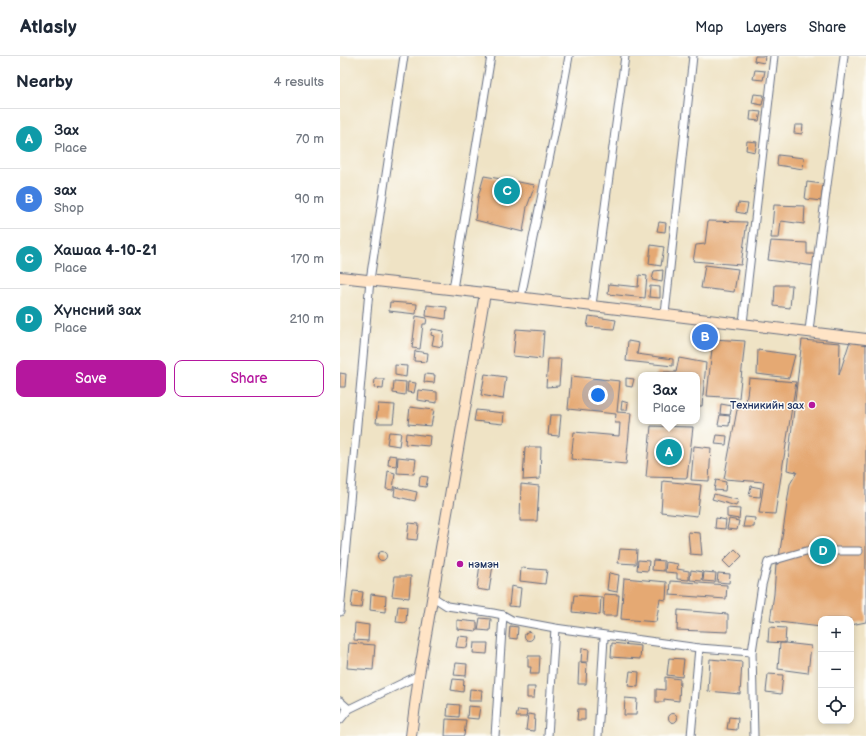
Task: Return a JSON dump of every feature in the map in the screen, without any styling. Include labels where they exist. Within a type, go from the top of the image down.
[{"type":"main road","points":[[340,277],[485,292],[866,339]]},
{"type":"main road","points":[[411,736],[419,674],[485,292]]},
{"type":"street","points":[[340,612],[370,280],[404,56]]},
{"type":"street","points":[[453,289],[491,56]]},
{"type":"street","points":[[521,297],[569,56]]},
{"type":"street","points":[[592,305],[625,56]]},
{"type":"street","points":[[665,314],[693,56]]},
{"type":"street","points":[[743,323],[774,56]]},
{"type":"street","points":[[809,331],[844,56]]},
{"type":"street","points":[[754,736],[752,652],[762,585],[768,562],[806,551],[859,551]]},
{"type":"street","points":[[433,597],[447,606],[503,615],[512,620],[555,628],[699,648],[752,652]]},
{"type":"street","points":[[495,736],[503,615]]},
{"type":"street","points":[[548,736],[555,628]]},
{"type":"street","points":[[598,736],[604,638]]},
{"type":"street","points":[[691,736],[699,648]]},
{"type":"street","points":[[340,713],[349,710],[419,674]]},
{"type":"street","points":[[340,700],[349,710]]},
{"type":"street","points":[[340,720],[349,710]]},
{"type":"building","points":[[755,56],[765,56],[764,63],[754,61]]},
{"type":"building","points":[[755,70],[765,71],[763,80],[753,79]]},
{"type":"building","points":[[754,94],[764,95],[762,105],[752,103]]},
{"type":"building","points":[[751,111],[761,112],[759,121],[750,120]]},
{"type":"building","points":[[795,125],[803,125],[802,134],[794,133]]},
{"type":"building","points":[[747,141],[757,142],[755,152],[746,150]]},
{"type":"building","points":[[778,155],[804,158],[803,169],[777,165]]},
{"type":"building","points":[[484,176],[535,185],[527,207],[523,232],[475,220],[478,197]]},
{"type":"building","points":[[807,182],[823,184],[821,201],[805,199]]},
{"type":"building","points":[[738,203],[748,204],[746,214],[736,212]]},
{"type":"building","points":[[774,205],[805,206],[804,224],[781,221],[779,238],[771,238]]},
{"type":"building","points":[[708,221],[747,222],[741,265],[693,261],[696,245],[705,244]]},
{"type":"building","points":[[659,222],[666,223],[665,232],[657,231]]},
{"type":"building","points":[[771,241],[807,243],[807,254],[818,254],[815,266],[768,260]]},
{"type":"building","points":[[651,245],[664,247],[661,266],[649,264]]},
{"type":"building","points":[[705,265],[738,269],[734,292],[701,288]]},
{"type":"building","points":[[663,270],[662,282],[652,280],[654,271]]},
{"type":"building","points":[[639,275],[647,276],[645,298],[608,294],[609,284],[638,287]]},
{"type":"building","points":[[775,285],[792,285],[790,308],[774,306]]},
{"type":"building","points":[[650,286],[660,287],[660,298],[649,297]]},
{"type":"building","points":[[390,302],[417,304],[416,314],[389,311]]},
{"type":"building","points":[[427,305],[447,307],[446,319],[426,316]]},
{"type":"building","points":[[416,316],[427,318],[426,324],[423,324],[420,349],[412,348]]},
{"type":"building","points":[[589,316],[616,320],[614,329],[587,327]]},
{"type":"building","points":[[432,329],[444,331],[442,347],[432,345],[434,336],[431,335]]},
{"type":"building","points":[[516,329],[544,331],[542,359],[513,356]]},
{"type":"building","points":[[713,339],[745,341],[739,398],[707,396]]},
{"type":"building","points":[[802,340],[840,343],[839,375],[850,341],[866,343],[866,622],[854,624],[854,616],[818,616],[818,627],[770,621],[776,564],[778,564],[790,484],[797,472],[787,470]]},
{"type":"building","points":[[628,341],[639,343],[637,354],[673,359],[673,366],[626,361]]},
{"type":"building","points":[[758,350],[795,355],[789,378],[757,374]]},
{"type":"building","points":[[415,351],[428,353],[427,362],[414,361]]},
{"type":"building","points":[[679,358],[706,363],[702,406],[700,406],[700,372],[676,372]]},
{"type":"building","points":[[548,359],[561,359],[559,386],[546,387]]},
{"type":"building","points":[[395,365],[407,366],[406,377],[395,375]]},
{"type":"building","points":[[340,373],[346,374],[345,387],[340,387]]},
{"type":"building","points":[[425,374],[435,375],[434,383],[424,382]]},
{"type":"building","points":[[485,374],[506,377],[503,399],[481,395]]},
{"type":"building","points":[[571,376],[620,381],[617,412],[631,413],[626,464],[571,459],[574,432],[619,436],[620,423],[615,423],[616,414],[568,409]]},
{"type":"building","points":[[626,378],[634,379],[632,387],[626,386]]},
{"type":"building","points":[[749,378],[796,382],[775,514],[759,513],[764,482],[724,479],[737,410],[746,404]]},
{"type":"building","points":[[375,379],[384,379],[383,389],[374,388]]},
{"type":"building","points":[[394,381],[406,382],[405,395],[393,393]]},
{"type":"building","points":[[408,382],[416,383],[414,393],[407,392]]},
{"type":"building","points":[[418,390],[437,392],[437,403],[417,400]]},
{"type":"building","points":[[622,401],[628,403],[627,410],[621,410]]},
{"type":"building","points":[[378,404],[395,405],[393,423],[376,423]]},
{"type":"building","points":[[721,404],[732,406],[730,415],[720,414]]},
{"type":"building","points":[[410,407],[434,410],[431,426],[408,424]]},
{"type":"building","points":[[476,410],[504,413],[503,424],[474,421]]},
{"type":"building","points":[[550,415],[561,415],[559,436],[548,435]]},
{"type":"building","points":[[720,415],[730,416],[729,426],[718,425]]},
{"type":"building","points":[[651,426],[693,427],[687,478],[646,477]]},
{"type":"building","points":[[389,432],[401,433],[399,446],[387,444]]},
{"type":"building","points":[[406,433],[430,436],[429,446],[405,444]]},
{"type":"building","points":[[717,435],[727,436],[726,445],[715,444]]},
{"type":"building","points":[[694,446],[711,448],[709,481],[691,480]]},
{"type":"building","points":[[525,447],[541,447],[540,479],[523,480]]},
{"type":"building","points":[[389,455],[397,456],[396,466],[388,465]]},
{"type":"building","points":[[398,457],[416,459],[414,474],[397,473]]},
{"type":"building","points":[[388,471],[395,473],[393,490],[386,489]]},
{"type":"building","points":[[420,476],[428,477],[426,487],[419,486]]},
{"type":"building","points":[[716,480],[726,482],[725,491],[714,490]]},
{"type":"building","points":[[663,481],[701,485],[697,516],[661,512]]},
{"type":"building","points":[[521,484],[539,486],[537,521],[520,521]]},
{"type":"building","points":[[751,486],[761,488],[760,497],[749,496]]},
{"type":"building","points":[[395,487],[417,492],[415,501],[394,496]]},
{"type":"building","points":[[714,494],[738,500],[736,506],[712,499]]},
{"type":"building","points":[[727,508],[740,509],[739,519],[727,517]]},
{"type":"building","points":[[745,517],[755,518],[754,527],[743,527]]},
{"type":"building","points":[[716,518],[726,520],[725,529],[715,528]]},
{"type":"building","points":[[729,519],[739,521],[737,530],[727,529]]},
{"type":"building","points":[[409,523],[419,524],[417,540],[407,539]]},
{"type":"building","points":[[688,532],[700,533],[702,555],[690,554]]},
{"type":"building","points":[[620,549],[637,550],[636,564],[618,563]]},
{"type":"building","points":[[735,549],[742,556],[730,568],[723,561]]},
{"type":"building","points":[[382,551],[387,556],[382,561],[377,556]]},
{"type":"building","points":[[638,560],[649,561],[648,571],[637,570]]},
{"type":"building","points":[[653,560],[664,561],[664,571],[652,570]]},
{"type":"building","points":[[666,562],[678,564],[677,569],[689,571],[689,580],[677,579],[677,573],[665,572]]},
{"type":"building","points":[[480,563],[493,565],[489,591],[477,589]]},
{"type":"building","points":[[521,568],[547,570],[545,584],[520,581]]},
{"type":"building","points":[[691,570],[703,572],[702,581],[690,580]]},
{"type":"building","points":[[704,572],[716,573],[715,582],[703,581]]},
{"type":"building","points":[[609,573],[619,575],[617,592],[607,590]]},
{"type":"building","points":[[718,573],[730,574],[729,583],[717,582]]},
{"type":"building","points":[[395,576],[411,576],[409,598],[392,596]]},
{"type":"building","points":[[624,578],[667,582],[666,600],[660,599],[656,622],[621,619]]},
{"type":"building","points":[[671,581],[727,585],[726,599],[670,595]]},
{"type":"building","points":[[511,586],[521,588],[519,607],[509,606]]},
{"type":"building","points":[[353,591],[363,592],[361,608],[351,607]]},
{"type":"building","points":[[371,594],[386,596],[385,612],[370,610]]},
{"type":"building","points":[[604,594],[619,595],[617,616],[603,616]]},
{"type":"building","points":[[574,595],[601,597],[600,615],[572,612]]},
{"type":"building","points":[[398,606],[407,607],[406,623],[396,622]]},
{"type":"building","points":[[678,610],[728,614],[728,632],[677,630]]},
{"type":"building","points":[[480,618],[491,619],[490,631],[478,630]]},
{"type":"building","points":[[457,620],[477,622],[477,631],[457,629]]},
{"type":"building","points":[[355,623],[369,625],[368,641],[354,640]]},
{"type":"building","points":[[510,626],[518,627],[517,639],[509,638]]},
{"type":"building","points":[[769,627],[786,628],[785,643],[768,642]]},
{"type":"building","points":[[529,631],[534,636],[529,641],[524,636]]},
{"type":"building","points":[[458,636],[469,637],[467,648],[456,647]]},
{"type":"building","points":[[349,643],[375,645],[373,670],[347,668]]},
{"type":"building","points":[[474,643],[488,643],[487,654],[473,653]]},
{"type":"building","points":[[612,643],[641,646],[640,659],[611,657]]},
{"type":"building","points":[[780,643],[811,646],[808,673],[778,669]]},
{"type":"building","points":[[582,648],[589,649],[588,662],[581,662]]},
{"type":"building","points":[[528,656],[540,656],[539,674],[530,674],[531,667],[528,667]]},
{"type":"building","points":[[669,658],[684,659],[682,677],[667,675]]},
{"type":"building","points":[[710,659],[742,662],[740,694],[708,691]]},
{"type":"building","points":[[579,662],[587,663],[586,684],[578,684]]},
{"type":"building","points":[[456,663],[467,664],[466,676],[454,675]]},
{"type":"building","points":[[630,671],[639,672],[638,687],[628,686]]},
{"type":"building","points":[[768,674],[783,675],[781,694],[766,692]]},
{"type":"building","points":[[665,677],[680,679],[679,701],[664,699],[664,702],[656,702],[656,689],[665,690]]},
{"type":"building","points":[[453,679],[464,680],[463,692],[451,690]]},
{"type":"building","points":[[527,687],[535,687],[534,698],[527,698]]},
{"type":"building","points":[[470,689],[482,690],[481,701],[469,701]]},
{"type":"building","points":[[625,698],[637,699],[636,715],[624,715]]},
{"type":"building","points":[[448,704],[460,705],[459,717],[447,716]]},
{"type":"building","points":[[468,706],[480,707],[478,719],[467,718]]},
{"type":"building","points":[[578,709],[585,709],[585,720],[577,720]]},
{"type":"building","points":[[518,710],[527,711],[526,717],[516,717]]},
{"type":"building","points":[[673,713],[678,718],[673,723],[668,718]]},
{"type":"building","points":[[528,714],[535,715],[534,731],[526,730]]},
{"type":"building","points":[[729,717],[738,718],[737,730],[727,729]]},
{"type":"building","points":[[446,719],[466,720],[464,736],[445,736]]},
{"type":"place","name":"Хашаа 4-10-21","points":[[507,191]]},
{"type":"place","name":"зах","points":[[705,337]]},
{"type":"place","name":"Техникийн зах","points":[[812,405]]},
{"type":"place","name":"Зах","points":[[669,452]]},
{"type":"place","name":"Хүнсний зах","points":[[823,551]]},
{"type":"place","name":"нэмэн","points":[[460,564]]}]
